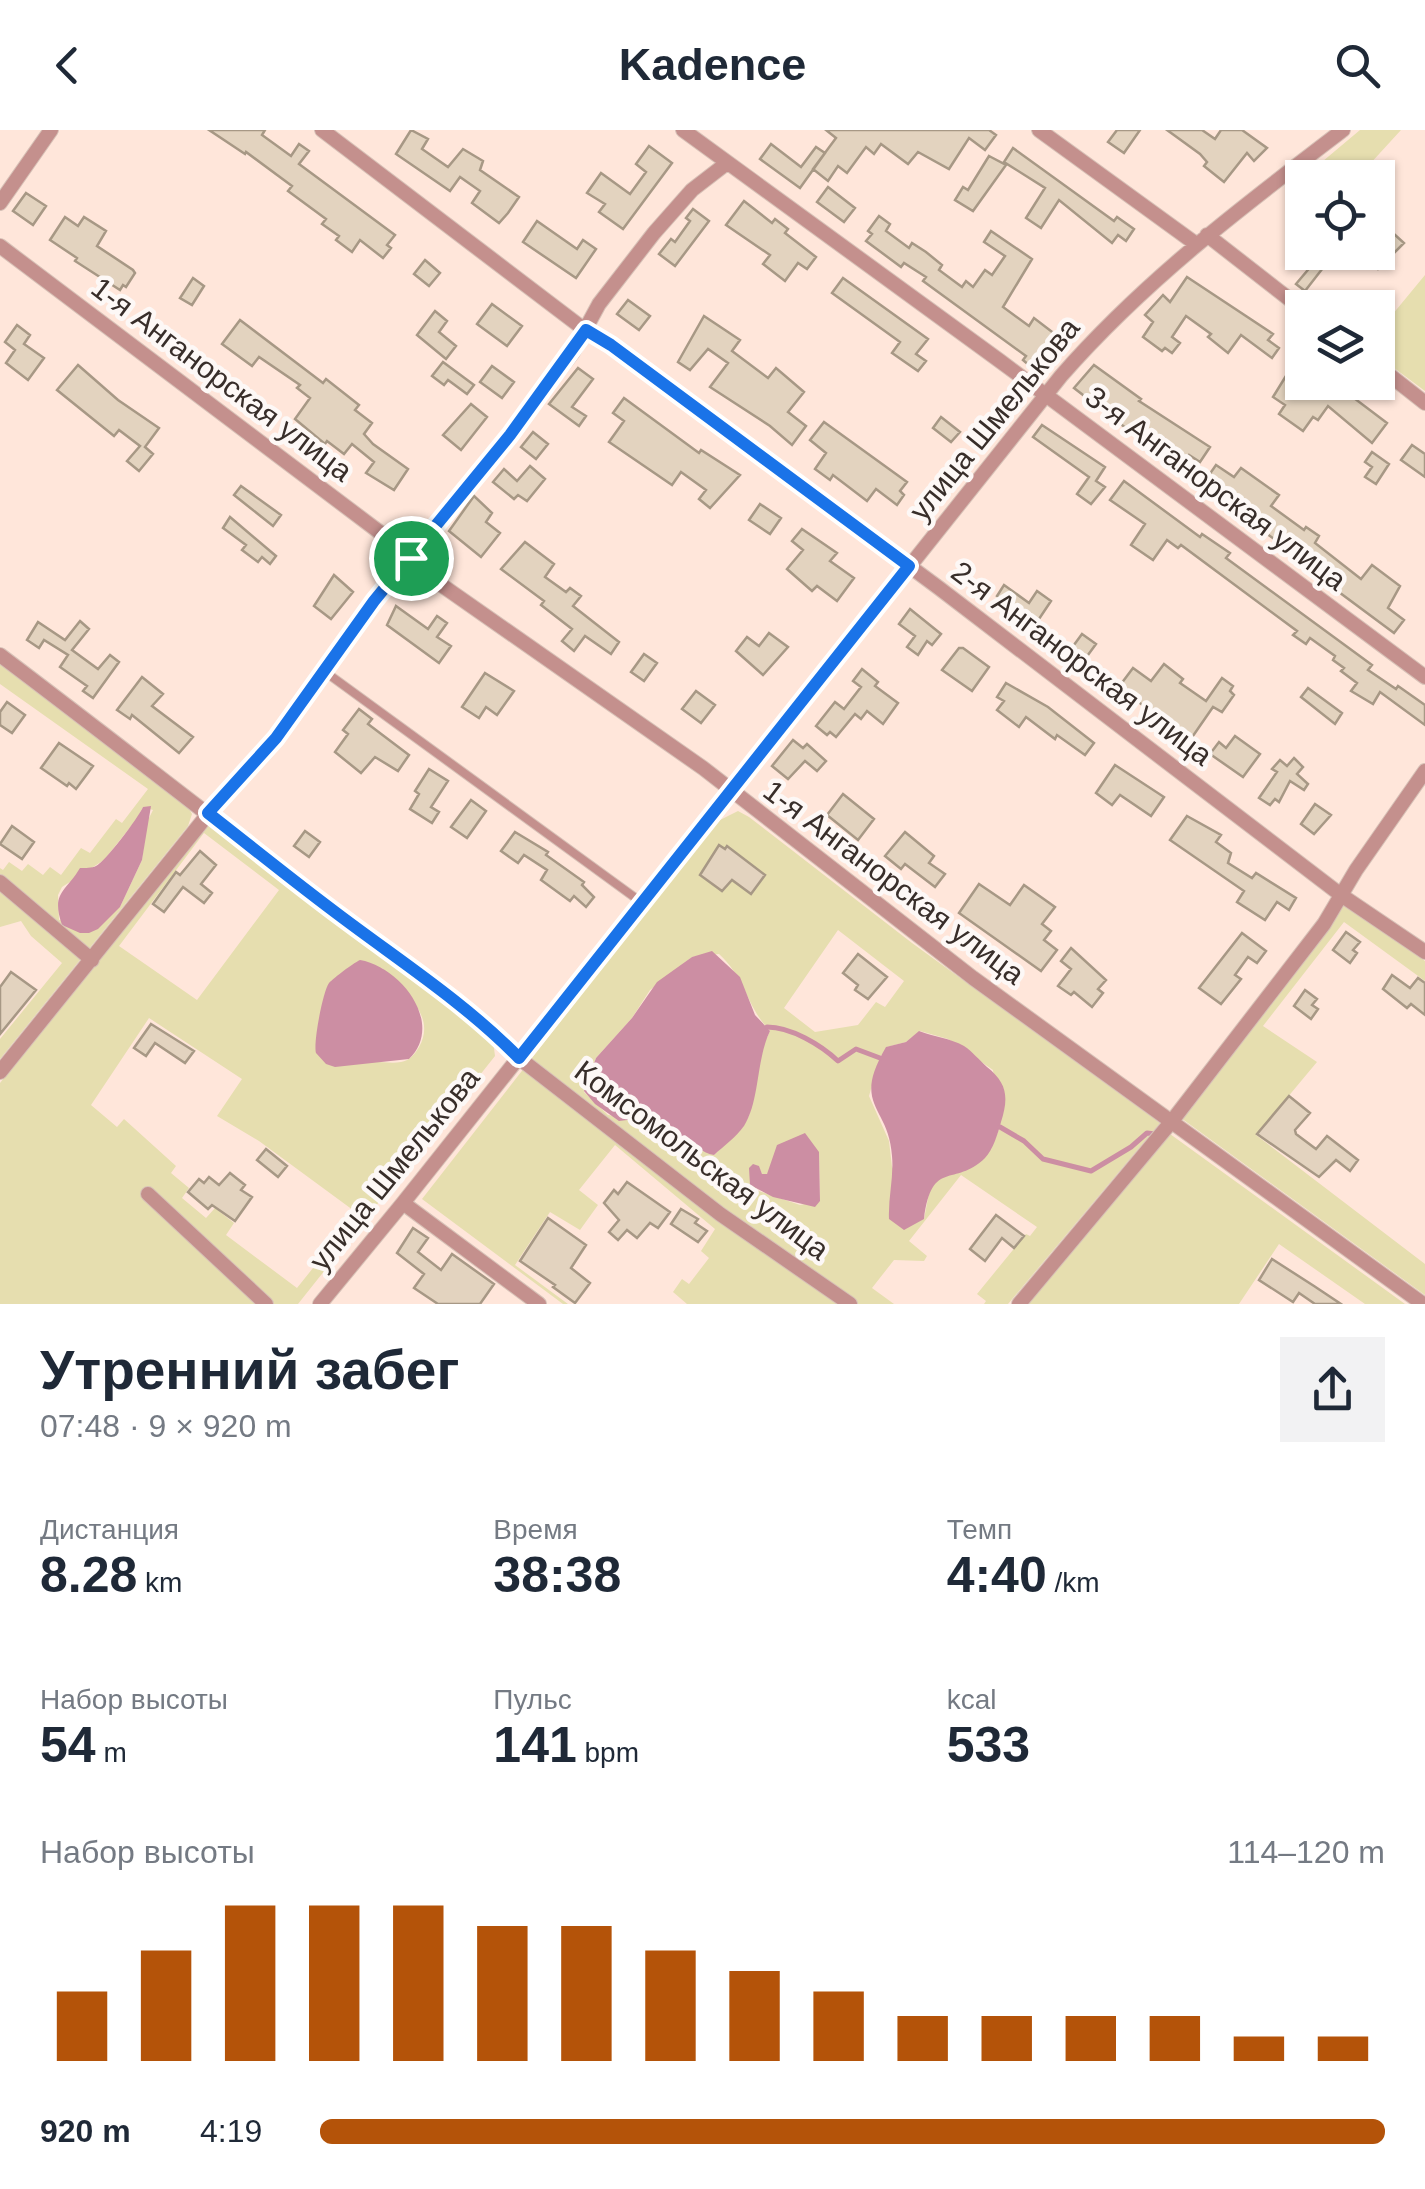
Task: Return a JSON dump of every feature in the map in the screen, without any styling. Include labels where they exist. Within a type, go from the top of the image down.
[{"type":"street","points":[[0,203],[51,130]]},
{"type":"street","name":"2-я Анганорская улица","points":[[322,130],[586,330],[909,566],[1341,895],[1425,952]]},
{"type":"street","name":"3-я Анганорская улица","points":[[683,130],[1425,677]]},
{"type":"street","points":[[1039,130],[1285,297]]},
{"type":"street","name":"улица Шмелькова","points":[[320,1304],[1045,395],[1128,304],[1201,240],[1343,130]]},
{"type":"street","points":[[0,1072],[208,813],[276,738],[374,601],[510,435],[586,330],[598,304],[676,206],[727,163]]},
{"type":"street","name":"1-я Анганорская улица","points":[[0,246],[440,584],[729,790],[973,978],[1423,1304]]},
{"type":"street","points":[[1395,379],[1425,402]]},
{"type":"street","name":"Комсомольская улица","points":[[0,656],[343,918],[412,966],[519,1058],[720,1214],[850,1304]]},
{"type":"street","points":[[1018,1304],[1172,1121],[1324,924],[1425,771]]},
{"type":"street","points":[[0,882],[92,960]]},
{"type":"street","points":[[148,1194],[266,1304]]},
{"type":"street","points":[[403,1204],[539,1304]]},
{"type":"lane","points":[[324,671],[640,902]]},
{"type":"shaded area","points":[[1360,130],[1401,130],[1374,160],[1324,160]]},
{"type":"shaded area","points":[[1425,275],[1425,391],[1395,369],[1395,311]]},
{"type":"shaded area","points":[[0,663],[187,805],[192,814],[188,826],[0,1059],[0,1039],[62,963],[31,936],[21,921],[0,927],[0,868],[3,870],[9,862],[22,871],[28,864],[43,875],[50,867],[61,875],[81,848],[90,853],[116,819],[122,823],[148,789],[0,684]],"holes":[[[143,807],[153,810],[147,822],[142,860],[120,907],[59,920],[58,895],[62,887],[104,860]]]},
{"type":"shaded area","points":[[151,806],[142,860],[120,907],[89,933],[62,925],[59,899],[80,868],[101,862],[143,807]]},
{"type":"shaded area","points":[[738,811],[749,817],[912,943],[1160,1123],[1008,1304],[984,1304],[986,1301],[977,1294],[1026,1234],[1030,1236],[1037,1227],[961,1175],[909,1241],[927,1256],[924,1261],[894,1260],[872,1288],[894,1304],[687,1304],[673,1292],[682,1279],[689,1284],[709,1258],[701,1251],[715,1229],[615,1145],[579,1190],[598,1205],[580,1230],[550,1212],[515,1265],[568,1304],[422,1199],[716,822]],"holes":[[[838,930],[904,981],[885,1007],[876,1002],[858,1025],[815,1032],[784,1008]],[[719,954],[770,1031],[760,1053],[749,1116],[714,1155],[686,1139],[659,1138],[635,1119],[608,1115],[584,1092],[596,1058],[632,1018],[650,990],[692,957]],[[920,1031],[948,1039],[993,1070],[1000,1127],[991,1149],[957,1172],[936,1180],[924,1219],[892,1167],[889,1141],[869,1096],[887,1047],[906,1042]],[[819,1152],[820,1201],[800,1205],[756,1190],[753,1165],[767,1174]]]},
{"type":"shaded area","points":[[207,824],[493,1041],[495,1056],[298,1304],[0,1304],[0,1083]],"holes":[[[204,833],[279,890],[197,1000],[119,946]],[[382,968],[414,1003],[424,1024],[424,1035],[409,1059],[397,1063],[369,1062],[324,1006],[331,981]],[[149,1018],[242,1079],[217,1116],[259,1141],[357,1213],[297,1288],[226,1235],[234,1223],[215,1208],[206,1218],[182,1198],[189,1188],[171,1173],[176,1166],[124,1119],[117,1127],[91,1105]]]},
{"type":"shaded area","points":[[1344,901],[1425,961],[1425,981],[1344,922],[1263,1026],[1317,1062],[1256,1135],[1425,1264],[1425,1295],[1181,1118]]},
{"type":"shaded area","points":[[712,951],[740,977],[755,1015],[770,1031],[749,1116],[737,1134],[714,1155],[680,1136],[651,1133],[635,1119],[619,1121],[584,1091],[596,1058],[632,1018],[657,982],[692,957]]},
{"type":"shaded area","points":[[360,960],[390,974],[413,999],[422,1030],[419,1045],[409,1059],[335,1067],[316,1053],[321,1006],[329,983]]},
{"type":"shaded area","points":[[919,1031],[953,1041],[970,1051],[999,1079],[1005,1105],[988,1155],[974,1167],[939,1181],[928,1200],[924,1219],[904,1230],[889,1219],[892,1156],[872,1094],[872,1082],[886,1047],[906,1042]]},
{"type":"shaded area","points":[[805,1133],[819,1152],[820,1201],[815,1207],[773,1197],[750,1185],[749,1168],[753,1164],[767,1174],[777,1145]]},
{"type":"shaded area","points":[[1170,1134],[1405,1304],[1365,1304],[1279,1244],[1239,1304],[1028,1304]]},
{"type":"building","points":[[209,130],[265,130],[262,135],[291,156],[299,144],[309,151],[299,164],[395,235],[387,245],[391,248],[383,258],[360,240],[352,252],[322,224],[326,219],[288,191],[292,186]]},
{"type":"building","points":[[411,130],[428,139],[422,149],[448,167],[463,149],[483,161],[480,170],[519,197],[499,223],[472,203],[480,191],[460,177],[450,191],[396,154]]},
{"type":"building","points":[[826,130],[989,130],[996,135],[985,150],[969,138],[949,169],[918,152],[908,164],[881,144],[874,154],[866,147],[847,173],[838,166],[828,181],[813,169],[836,138]]},
{"type":"building","points":[[1117,130],[1140,130],[1124,153],[1108,142]]},
{"type":"building","points":[[1167,130],[1202,130],[1215,139],[1221,130],[1242,130],[1267,148],[1254,161],[1247,153],[1224,182],[1204,166],[1207,162],[1200,154]]},
{"type":"building","points":[[771,144],[801,167],[816,147],[825,153],[800,188],[760,159]]},
{"type":"building","points":[[649,146],[672,163],[623,229],[599,212],[605,204],[587,193],[601,173],[630,194],[646,172],[636,164]]},
{"type":"building","points":[[1013,148],[1114,221],[1117,217],[1134,229],[1126,241],[1118,235],[1112,243],[1059,200],[1041,228],[1026,218],[1045,188],[1004,162]]},
{"type":"building","points":[[989,156],[1006,165],[973,211],[955,200],[963,187],[968,190]]},
{"type":"building","points":[[828,187],[855,208],[844,222],[817,202]]},
{"type":"building","points":[[26,193],[46,206],[33,225],[13,211]]},
{"type":"building","points":[[744,201],[772,223],[775,219],[788,229],[785,233],[816,257],[807,269],[798,263],[785,281],[763,264],[770,255],[726,225]]},
{"type":"building","points":[[693,209],[709,221],[675,266],[659,254],[671,239],[675,242],[690,221],[686,218]]},
{"type":"building","points":[[879,216],[890,224],[886,231],[909,248],[912,243],[926,252],[942,265],[939,270],[962,287],[966,281],[973,287],[985,270],[992,275],[1005,256],[984,242],[991,231],[1032,259],[1003,307],[1029,326],[1034,318],[1060,338],[1031,367],[1023,360],[1026,356],[923,281],[926,277],[904,263],[901,267],[866,241]]},
{"type":"building","points":[[65,217],[78,226],[84,217],[106,231],[97,246],[133,270],[126,287],[123,285],[120,290],[50,240]]},
{"type":"building","points":[[537,221],[577,249],[583,240],[596,249],[576,278],[523,242]]},
{"type":"building","points":[[1395,235],[1404,243],[1395,252]]},
{"type":"building","points":[[425,260],[440,273],[429,286],[414,274]]},
{"type":"building","points":[[1308,270],[1321,270],[1306,290],[1296,284]]},
{"type":"building","points":[[1187,277],[1273,334],[1268,340],[1279,348],[1272,358],[1241,335],[1228,353],[1208,337],[1211,334],[1186,316],[1172,337],[1180,343],[1172,353],[1165,348],[1162,351],[1143,337],[1153,322],[1145,315],[1163,295],[1170,302]]},
{"type":"building","points":[[193,278],[204,286],[192,305],[180,298]]},
{"type":"building","points":[[843,278],[928,339],[916,354],[926,361],[918,371],[892,353],[900,342],[832,293]]},
{"type":"building","points":[[628,300],[650,316],[639,330],[617,314]]},
{"type":"building","points":[[492,304],[522,326],[507,346],[477,324]]},
{"type":"building","points":[[435,311],[447,321],[439,332],[456,346],[446,359],[417,335]]},
{"type":"building","points":[[704,316],[740,340],[732,351],[768,378],[776,368],[804,392],[788,412],[806,426],[792,445],[710,387],[728,363],[708,349],[690,370],[678,362]]},
{"type":"building","points":[[240,320],[323,383],[326,379],[359,405],[355,410],[372,423],[364,434],[408,469],[394,490],[366,473],[374,462],[352,444],[344,454],[295,419],[310,398],[297,388],[300,385],[259,357],[252,366],[222,344]]},
{"type":"building","points":[[17,325],[30,335],[24,344],[44,358],[28,380],[6,363],[15,350],[5,342]]},
{"type":"building","points":[[443,362],[474,385],[467,394],[448,380],[444,385],[432,376]]},
{"type":"building","points":[[78,365],[118,400],[159,428],[145,447],[153,454],[139,471],[127,461],[140,446],[119,430],[114,436],[57,390]]},
{"type":"building","points":[[1094,365],[1139,401],[1210,447],[1200,462],[1189,455],[1179,469],[1074,388]]},
{"type":"building","points":[[492,366],[514,382],[502,398],[480,382]]},
{"type":"building","points":[[578,368],[593,379],[572,407],[586,416],[579,426],[549,404]]},
{"type":"building","points":[[1285,378],[1285,400],[1357,400],[1387,423],[1372,443],[1328,406],[1303,431],[1279,414],[1285,405],[1273,397]]},
{"type":"building","points":[[624,398],[699,453],[701,450],[740,475],[710,508],[699,499],[706,490],[681,472],[672,485],[609,442],[624,421],[613,413]]},
{"type":"building","points":[[471,404],[487,417],[461,450],[443,435]]},
{"type":"building","points":[[941,417],[960,432],[951,442],[933,428]]},
{"type":"building","points":[[824,422],[907,482],[897,505],[876,489],[867,501],[833,475],[830,480],[815,469],[826,453],[810,440]]},
{"type":"building","points":[[1042,425],[1105,467],[1096,481],[1105,487],[1091,504],[1077,494],[1089,477],[1033,437]]},
{"type":"building","points":[[533,432],[548,444],[536,459],[521,447]]},
{"type":"building","points":[[1412,445],[1425,454],[1425,477],[1401,460]]},
{"type":"building","points":[[1372,452],[1389,464],[1376,484],[1365,477],[1372,467],[1365,462]]},
{"type":"building","points":[[1216,465],[1234,477],[1241,468],[1279,495],[1271,506],[1319,536],[1315,543],[1361,579],[1372,565],[1400,586],[1388,608],[1404,620],[1394,633],[1206,489],[1214,478],[1209,475]]},
{"type":"building","points":[[530,466],[545,479],[527,501],[518,495],[514,499],[493,482],[504,469],[517,481]]},
{"type":"building","points":[[1124,481],[1200,537],[1202,534],[1230,553],[1226,558],[1372,665],[1368,670],[1425,705],[1425,725],[1380,692],[1373,704],[1351,691],[1357,683],[1341,671],[1344,668],[1333,660],[1335,656],[1310,638],[1306,644],[1293,635],[1297,631],[1181,545],[1178,548],[1167,540],[1153,560],[1131,545],[1145,524],[1110,500]]},
{"type":"building","points":[[241,486],[281,515],[273,526],[234,495]]},
{"type":"building","points":[[474,496],[492,513],[486,522],[500,533],[481,557],[449,531]]},
{"type":"building","points":[[760,504],[781,518],[770,534],[749,520]]},
{"type":"building","points":[[230,517],[276,556],[270,564],[262,557],[258,562],[242,550],[246,545],[223,528]]},
{"type":"building","points":[[802,529],[837,553],[830,561],[854,578],[837,601],[817,586],[812,591],[787,569],[803,550],[792,541]]},
{"type":"building","points":[[525,542],[554,564],[545,577],[566,592],[570,588],[581,596],[573,606],[619,642],[611,654],[585,636],[574,651],[562,641],[572,629],[541,605],[544,601],[501,569]]},
{"type":"building","points":[[334,575],[353,592],[331,619],[314,606]]},
{"type":"building","points":[[1004,585],[1029,603],[1037,591],[1051,601],[1035,625],[997,596]]},
{"type":"building","points":[[396,606],[428,629],[437,616],[447,623],[437,637],[451,646],[439,663],[387,625]]},
{"type":"building","points":[[910,609],[941,634],[932,645],[927,641],[918,655],[907,647],[915,636],[899,624]]},
{"type":"building","points":[[80,621],[89,629],[72,650],[98,669],[110,655],[119,662],[93,698],[83,691],[87,686],[60,667],[68,655],[44,640],[39,648],[27,640],[38,622],[65,640]]},
{"type":"building","points":[[769,633],[788,647],[763,675],[736,651],[747,637],[759,646]]},
{"type":"building","points":[[1082,634],[1096,644],[1085,659],[1071,649]]},
{"type":"building","points":[[959,648],[989,667],[972,691],[942,670]]},
{"type":"building","points":[[644,654],[657,663],[644,681],[631,672]]},
{"type":"building","points":[[1164,664],[1183,679],[1180,683],[1206,701],[1222,678],[1233,686],[1230,691],[1234,695],[1222,712],[1213,707],[1186,746],[1171,735],[1176,728],[1118,688],[1133,668],[1151,681]]},
{"type":"building","points":[[862,669],[878,682],[875,686],[898,703],[883,724],[867,711],[861,719],[855,714],[836,737],[830,732],[827,735],[816,726],[835,702],[844,709],[861,687],[853,681]]},
{"type":"building","points":[[485,673],[514,691],[497,715],[486,707],[479,718],[462,707]]},
{"type":"building","points":[[142,677],[163,694],[152,706],[193,737],[179,753],[132,715],[130,719],[117,710]]},
{"type":"building","points":[[1006,683],[1048,707],[1094,743],[1085,755],[1026,717],[1019,727],[997,710],[1004,701],[997,697]]},
{"type":"building","points":[[1308,688],[1342,713],[1335,724],[1301,697]]},
{"type":"building","points":[[696,691],[715,705],[701,723],[682,709]]},
{"type":"building","points":[[7,702],[25,715],[12,733],[0,725],[0,712]]},
{"type":"building","points":[[359,709],[372,719],[368,724],[409,755],[398,771],[375,757],[361,773],[335,752],[348,734],[343,730]]},
{"type":"building","points":[[1235,736],[1260,754],[1243,777],[1210,754],[1219,742],[1226,748]]},
{"type":"building","points":[[793,740],[803,748],[807,744],[826,761],[817,771],[805,761],[788,779],[772,766]]},
{"type":"building","points":[[59,743],[93,766],[76,789],[41,768]]},
{"type":"building","points":[[1294,758],[1303,767],[1297,774],[1308,784],[1304,790],[1290,781],[1279,802],[1275,799],[1270,805],[1259,798],[1277,772],[1272,769],[1280,760],[1287,766]]},
{"type":"building","points":[[1115,765],[1164,797],[1151,816],[1120,795],[1112,805],[1096,793]]},
{"type":"building","points":[[429,769],[448,781],[431,807],[439,812],[432,823],[410,809],[419,794],[415,791]]},
{"type":"building","points":[[843,794],[874,819],[858,840],[827,815]]},
{"type":"building","points":[[471,800],[486,811],[467,838],[451,827]]},
{"type":"building","points":[[1315,804],[1331,815],[1314,834],[1301,824]]},
{"type":"building","points":[[1187,816],[1221,835],[1216,842],[1231,853],[1228,863],[1252,878],[1256,873],[1296,898],[1289,910],[1277,902],[1265,920],[1237,902],[1244,891],[1170,840]]},
{"type":"building","points":[[12,826],[34,842],[22,859],[0,844]]},
{"type":"building","points":[[305,831],[320,842],[309,857],[294,846]]},
{"type":"building","points":[[515,832],[548,852],[546,855],[584,882],[582,885],[594,897],[586,907],[574,896],[570,901],[541,880],[547,870],[524,855],[518,863],[501,851]]},
{"type":"building","points":[[905,832],[934,856],[929,863],[945,874],[935,887],[905,864],[901,869],[885,856]]},
{"type":"building","points":[[719,845],[725,849],[727,846],[765,875],[751,894],[732,880],[722,891],[700,875]]},
{"type":"building","points":[[200,851],[216,865],[201,884],[212,893],[204,903],[183,887],[164,912],[153,904],[176,872],[180,875]]},
{"type":"building","points":[[979,884],[1010,905],[1024,885],[1055,907],[1042,924],[1051,931],[1044,940],[1057,950],[1041,971],[959,913]]},
{"type":"building","points":[[1346,932],[1360,942],[1350,963],[1333,950]]},
{"type":"building","points":[[1242,933],[1266,951],[1257,963],[1248,957],[1235,975],[1241,979],[1221,1004],[1199,988]]},
{"type":"building","points":[[1071,948],[1106,980],[1098,989],[1103,993],[1092,1007],[1074,992],[1071,995],[1058,986],[1071,969],[1061,961]]},
{"type":"building","points":[[858,954],[887,977],[868,999],[855,990],[858,985],[843,973]]},
{"type":"building","points":[[11,972],[36,990],[0,1034],[0,987]]},
{"type":"building","points":[[1392,975],[1410,988],[1418,978],[1425,983],[1425,1015],[1411,1004],[1407,1008],[1383,989]]},
{"type":"building","points":[[1305,990],[1317,999],[1312,1005],[1318,1009],[1311,1019],[1294,1006]]},
{"type":"building","points":[[151,1024],[194,1051],[185,1063],[155,1043],[146,1056],[134,1048]]},
{"type":"building","points":[[1289,1096],[1310,1113],[1295,1130],[1296,1134],[1316,1149],[1327,1136],[1358,1160],[1350,1171],[1336,1160],[1319,1177],[1257,1134]]},
{"type":"building","points":[[266,1149],[287,1166],[278,1177],[257,1160]]},
{"type":"building","points":[[230,1173],[245,1185],[241,1190],[252,1197],[235,1221],[212,1205],[208,1209],[188,1192],[199,1179],[204,1183],[209,1177],[219,1185]]},
{"type":"building","points":[[627,1182],[670,1212],[658,1228],[650,1223],[637,1238],[627,1230],[618,1240],[609,1232],[619,1220],[604,1203]]},
{"type":"building","points":[[681,1209],[698,1219],[695,1223],[707,1231],[698,1242],[671,1224]]},
{"type":"building","points":[[996,1215],[1024,1236],[1014,1248],[1002,1238],[985,1261],[970,1249]]},
{"type":"building","points":[[548,1218],[586,1245],[571,1268],[590,1283],[575,1303],[520,1261]]},
{"type":"building","points":[[413,1228],[428,1238],[418,1252],[441,1270],[452,1254],[494,1284],[480,1304],[438,1304],[414,1288],[424,1274],[397,1253]]},
{"type":"building","points":[[1272,1259],[1341,1304],[1315,1304],[1299,1293],[1293,1302],[1259,1280]]},
{"type":"waterway","points":[[767,1027],[805,1038],[838,1061],[856,1049],[880,1058]]},
{"type":"waterway","points":[[1000,1127],[1024,1141],[1043,1159],[1091,1171],[1147,1133],[1155,1134]]},
{"type":"route","points":[[586,330],[909,566],[519,1058],[412,966],[208,813],[276,738],[374,601],[411,558],[510,435],[586,330]]}]
